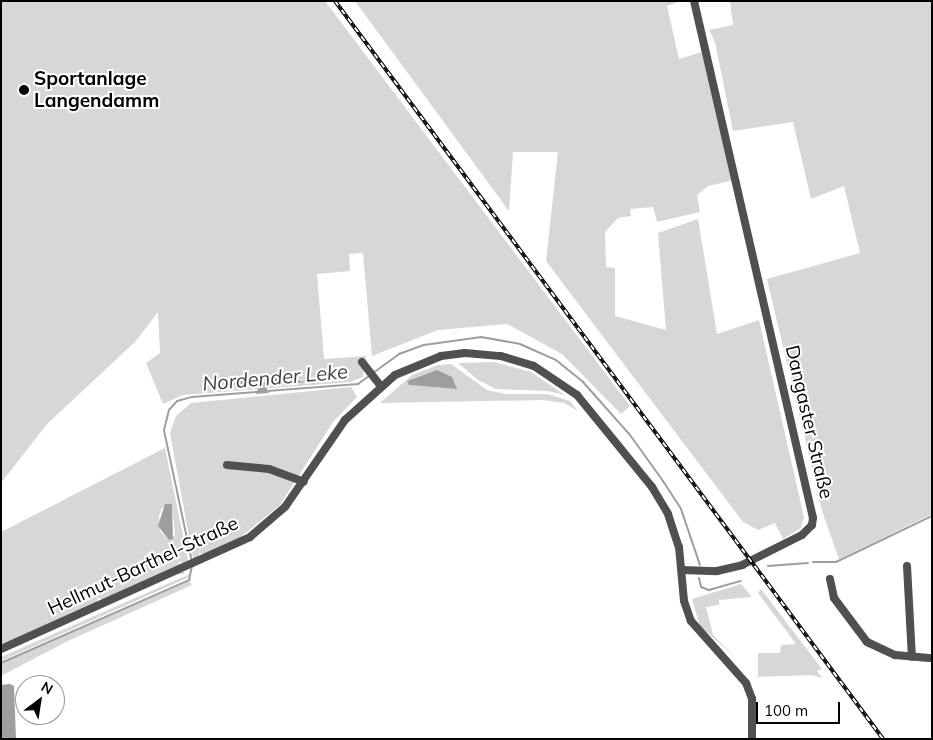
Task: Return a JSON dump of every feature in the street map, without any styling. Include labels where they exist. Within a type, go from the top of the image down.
[{"type":"street","name":"Dangaster Straße","points":[[682,570],[707,571],[742,565],[802,535],[812,525],[813,518],[694,1]]},
{"type":"street","name":"Hellmut-Barthel-Straße","points":[[1,649],[199,562],[261,528],[285,507],[345,420],[381,386],[413,366],[465,353],[517,360],[549,374],[577,395],[652,487],[668,514],[679,547],[682,570]]},
{"type":"street","points":[[362,362],[381,386]]},
{"type":"street","points":[[227,465],[269,468],[304,482]]},
{"type":"street","points":[[907,566],[912,657]]},
{"type":"street","points":[[682,570],[684,601],[691,621],[746,683],[752,706],[752,739]]},
{"type":"street","points":[[830,579],[834,598],[867,642],[880,651],[912,657],[932,658]]},
{"type":"shaded area","points":[[1,1],[325,1],[630,406],[621,414],[562,354],[507,324],[438,330],[372,356],[363,253],[349,254],[350,271],[317,274],[324,359],[366,356],[363,377],[350,382],[183,395],[163,404],[146,363],[160,353],[158,312],[136,341],[47,424],[1,483]],"holes":[[[290,376],[304,381],[260,386],[230,384],[239,380],[256,383]]]},
{"type":"shaded area","points":[[355,1],[681,1],[667,6],[679,59],[702,52],[734,180],[708,186],[697,195],[700,212],[657,222],[653,207],[630,209],[631,216],[618,218],[605,232],[606,267],[615,268],[615,316],[666,330],[658,233],[698,219],[717,334],[759,320],[804,517],[801,528],[783,539],[775,523],[758,530],[743,522],[546,261],[558,152],[513,152],[509,211]]},
{"type":"shaded area","points":[[730,1],[932,1],[932,514],[839,559],[822,511],[767,279],[860,253],[844,186],[811,199],[793,122],[733,131],[715,42],[709,30],[733,25]]},
{"type":"shaded area","points":[[494,362],[531,372],[565,395],[548,391],[496,389],[478,380],[458,363]]},
{"type":"shaded area","points":[[451,364],[487,390],[505,394],[547,394],[570,401],[578,411],[564,403],[543,400],[380,403],[412,375],[438,365]],"holes":[[[437,370],[456,389],[409,385],[407,381]]]},
{"type":"shaded area","points":[[437,370],[452,377],[457,389],[409,385],[407,381]]},
{"type":"shaded area","points":[[284,376],[305,382],[265,385],[269,393],[256,394],[259,386],[230,385],[239,380],[261,383]]},
{"type":"shaded area","points":[[351,387],[357,397],[333,422],[280,505],[237,540],[204,554],[199,553],[199,558],[193,558],[170,433],[176,416],[191,403]]},
{"type":"shaded area","points":[[165,448],[188,560],[183,564],[179,561],[180,566],[103,600],[97,597],[98,602],[1,645],[1,532]],"holes":[[[172,505],[175,535],[169,540],[160,531],[159,516],[162,508]]]},
{"type":"shaded area","points":[[165,504],[172,504],[173,539],[169,540],[158,526]]},
{"type":"shaded area","points":[[1,572],[184,572],[184,574],[1,574]]},
{"type":"shaded area","points":[[192,573],[187,578],[1,661],[1,657]]},
{"type":"shaded area","points":[[189,581],[192,585],[68,641],[1,676],[1,664]]},
{"type":"shaded area","points":[[741,584],[752,597],[719,600],[719,605],[706,607],[713,635],[736,658],[700,626],[692,599]]},
{"type":"shaded area","points":[[761,589],[822,669],[817,671],[822,678],[811,675],[758,677],[758,653],[780,653],[781,645],[796,644],[758,593]]},
{"type":"shaded area","points":[[10,684],[14,686],[16,739],[1,739],[1,685]]},
{"type":"waterway","name":"Nordender Leke","points":[[373,373],[399,354],[424,345],[481,337],[520,344],[556,360],[583,382],[630,435],[663,481],[681,509],[700,565]]},
{"type":"waterway","name":"Nordender Leke","points":[[192,562],[164,430],[169,410],[177,401],[192,397],[358,384],[369,376]]},
{"type":"waterway","name":"Nordender Leke","points":[[813,562],[836,562],[932,516]]},
{"type":"waterway","name":"Nordender Leke","points":[[768,566],[808,563]]},
{"type":"waterway","name":"Nordender Leke","points":[[1,663],[189,580],[192,566]]},
{"type":"waterway","name":"Nordender Leke","points":[[699,578],[701,587],[709,590],[741,581]]},
{"type":"railway","points":[[335,1],[883,739]]},
{"type":"place","name":"Sportanlage Langendamm","points":[[24,90]]}]
